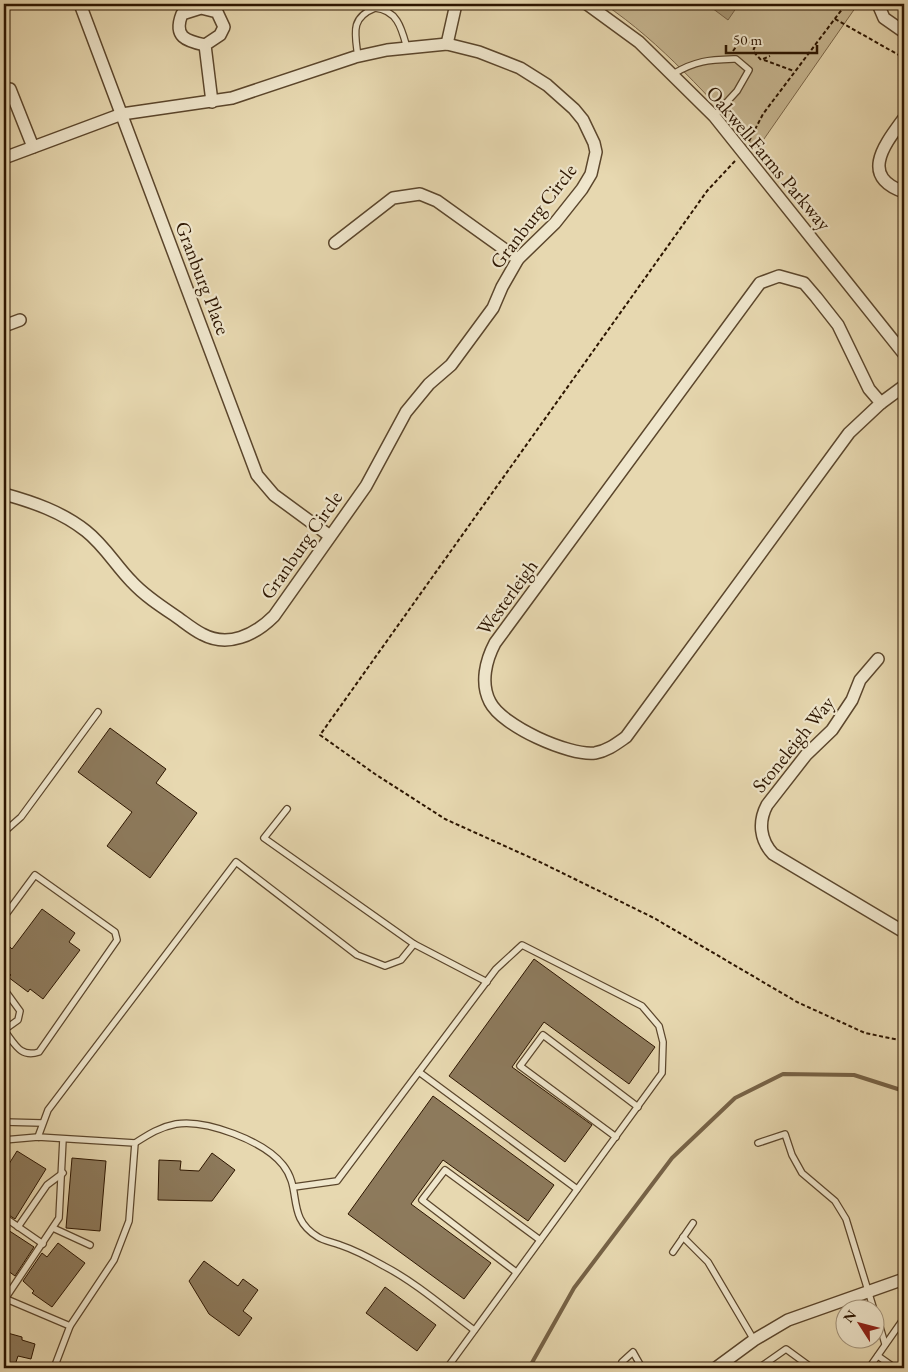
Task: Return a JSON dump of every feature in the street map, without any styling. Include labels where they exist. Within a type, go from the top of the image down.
[{"type":"street","name":"Granburg Place","points":[[80,4],[257,475],[274,495],[330,536]]},
{"type":"street","points":[[447,44],[456,4]]},
{"type":"street","name":"Oakwell Farms Parkway","points":[[588,4],[640,42],[714,116],[904,354]]},
{"type":"street","points":[[878,4],[884,18],[904,32]]},
{"type":"street","name":"Granburg Circle","points":[[4,158],[122,114],[232,98],[358,57],[407,48],[447,44],[500,59],[546,85],[574,109],[583,120],[594,143],[595,162],[582,189],[554,223],[518,259],[502,286],[493,308],[451,364],[429,384],[406,412],[376,471],[274,616],[260,629],[244,637],[220,640],[202,635],[144,594],[100,543],[71,521],[39,505],[4,494]]},
{"type":"street","points":[[205,45],[212,102]]},
{"type":"street","points":[[10,89],[33,147]]},
{"type":"street","points":[[904,118],[880,151],[878,162],[880,174],[886,182],[904,192]]},
{"type":"street","points":[[335,243],[393,198],[420,194],[437,200],[518,259]]},
{"type":"street","name":"Westerleigh","points":[[881,403],[869,389],[838,325],[804,284],[796,279],[779,276],[760,284],[495,642],[486,667],[485,685],[490,702],[518,727],[573,752],[597,753],[610,749],[626,737],[849,433],[881,403],[904,386]]},
{"type":"street","points":[[4,326],[20,320]]},
{"type":"street","name":"Stoneleigh Way","points":[[878,660],[860,680],[852,700],[832,730],[806,755],[767,805],[763,813],[761,831],[763,840],[773,854],[904,932]]},
{"type":"street","points":[[716,1368],[754,1340],[788,1320],[811,1310],[904,1279]]},
{"type":"lane","points":[[358,57],[355,30],[358,19],[366,12],[375,8],[392,15],[400,23],[407,48]]},
{"type":"lane","points":[[673,74],[692,62],[713,59],[736,59],[749,70],[737,91],[714,116]]},
{"type":"lane","points":[[4,832],[21,817],[98,712]]},
{"type":"lane","points":[[287,809],[264,838],[414,944],[487,982]]},
{"type":"lane","points":[[38,1137],[48,1110],[236,862],[357,955],[385,966],[401,960],[414,944]]},
{"type":"lane","points":[[4,917],[35,875],[115,932],[117,940],[39,1052],[29,1055],[24,1053],[4,1030],[18,1020],[20,1010],[4,989]]},
{"type":"lane","points":[[294,1187],[337,1181],[496,969],[522,945],[642,1006],[659,1026],[663,1042],[662,1074],[447,1368]]},
{"type":"lane","points":[[616,1137],[520,1066],[543,1035],[638,1107]]},
{"type":"lane","points":[[419,1072],[577,1189]]},
{"type":"lane","points":[[42,1123],[4,1122],[5,1139],[38,1137],[135,1143],[160,1128],[176,1124],[227,1130],[258,1144],[283,1165],[294,1187],[296,1213],[305,1226],[319,1238],[342,1245],[386,1266],[474,1330]]},
{"type":"lane","points":[[758,1143],[785,1134],[792,1155],[802,1174],[835,1201],[846,1219],[871,1300]]},
{"type":"lane","points":[[63,1139],[63,1173],[59,1218],[5,1298],[70,1326]]},
{"type":"lane","points":[[54,1368],[70,1326],[114,1260],[129,1221],[135,1143]]},
{"type":"lane","points":[[516,1272],[422,1200],[444,1170],[540,1240]]},
{"type":"lane","points":[[18,1227],[47,1185],[63,1173]]},
{"type":"lane","points":[[4,1217],[43,1244]]},
{"type":"lane","points":[[673,1252],[693,1223]]},
{"type":"lane","points":[[53,1228],[90,1245]]},
{"type":"lane","points":[[682,1238],[708,1262],[754,1340]]},
{"type":"lane","points":[[886,1343],[904,1318]]},
{"type":"lane","points":[[759,1368],[786,1350],[812,1368]]},
{"type":"lane","points":[[869,1368],[882,1350]]},
{"type":"lane","points":[[622,1362],[633,1352],[642,1368]]},
{"type":"lane","points":[[878,1356],[895,1368]]},
{"type":"path","points":[[750,140],[763,114],[846,4]]},
{"type":"path","points":[[834,19],[904,58]]},
{"type":"path","points":[[732,53],[743,37],[756,46],[754,52],[764,60],[795,71]]},
{"type":"path","points":[[764,60],[770,56]]},
{"type":"path","points":[[734,163],[707,191],[320,735],[375,774],[446,819],[538,861],[654,918],[797,1002],[866,1033],[904,1041]]},
{"type":"shaded area","points":[[604,4],[858,4],[757,149],[703,91],[665,54],[646,36]]},
{"type":"shaded area","points":[[709,4],[739,4],[728,20]]},
{"type":"building","points":[[110,728],[166,769],[156,783],[197,813],[150,878],[107,846],[132,812],[78,772]]},
{"type":"building","points":[[42,909],[75,933],[69,942],[80,950],[43,999],[30,989],[28,992],[8,977],[11,975],[4,969],[4,955],[10,947],[12,949]]},
{"type":"building","points":[[534,959],[655,1047],[629,1084],[544,1022],[512,1067],[592,1125],[565,1162],[449,1076]]},
{"type":"building","points":[[433,1096],[554,1185],[528,1221],[443,1160],[411,1204],[491,1263],[464,1299],[348,1214]]},
{"type":"building","points":[[17,1151],[46,1169],[15,1219],[4,1212],[4,1172]]},
{"type":"building","points":[[212,1153],[235,1170],[212,1201],[158,1200],[159,1160],[181,1161],[180,1170],[199,1171]]},
{"type":"building","points":[[72,1158],[106,1161],[100,1231],[66,1228]]},
{"type":"building","points":[[4,1223],[10,1227],[8,1230],[34,1247],[15,1276],[4,1268]]},
{"type":"building","points":[[58,1243],[85,1263],[52,1307],[32,1293],[34,1291],[23,1281],[42,1253],[47,1257]]},
{"type":"building","points":[[204,1261],[238,1286],[243,1279],[258,1290],[243,1311],[252,1318],[239,1336],[209,1314],[189,1281]]},
{"type":"building","points":[[385,1287],[436,1325],[417,1351],[366,1313]]},
{"type":"building","points":[[4,1332],[22,1337],[22,1340],[35,1344],[31,1359],[18,1356],[14,1368],[4,1368]]},
{"type":"waterway","points":[[529,1368],[574,1288],[672,1158],[735,1098],[783,1074],[854,1075],[904,1091]]}]
